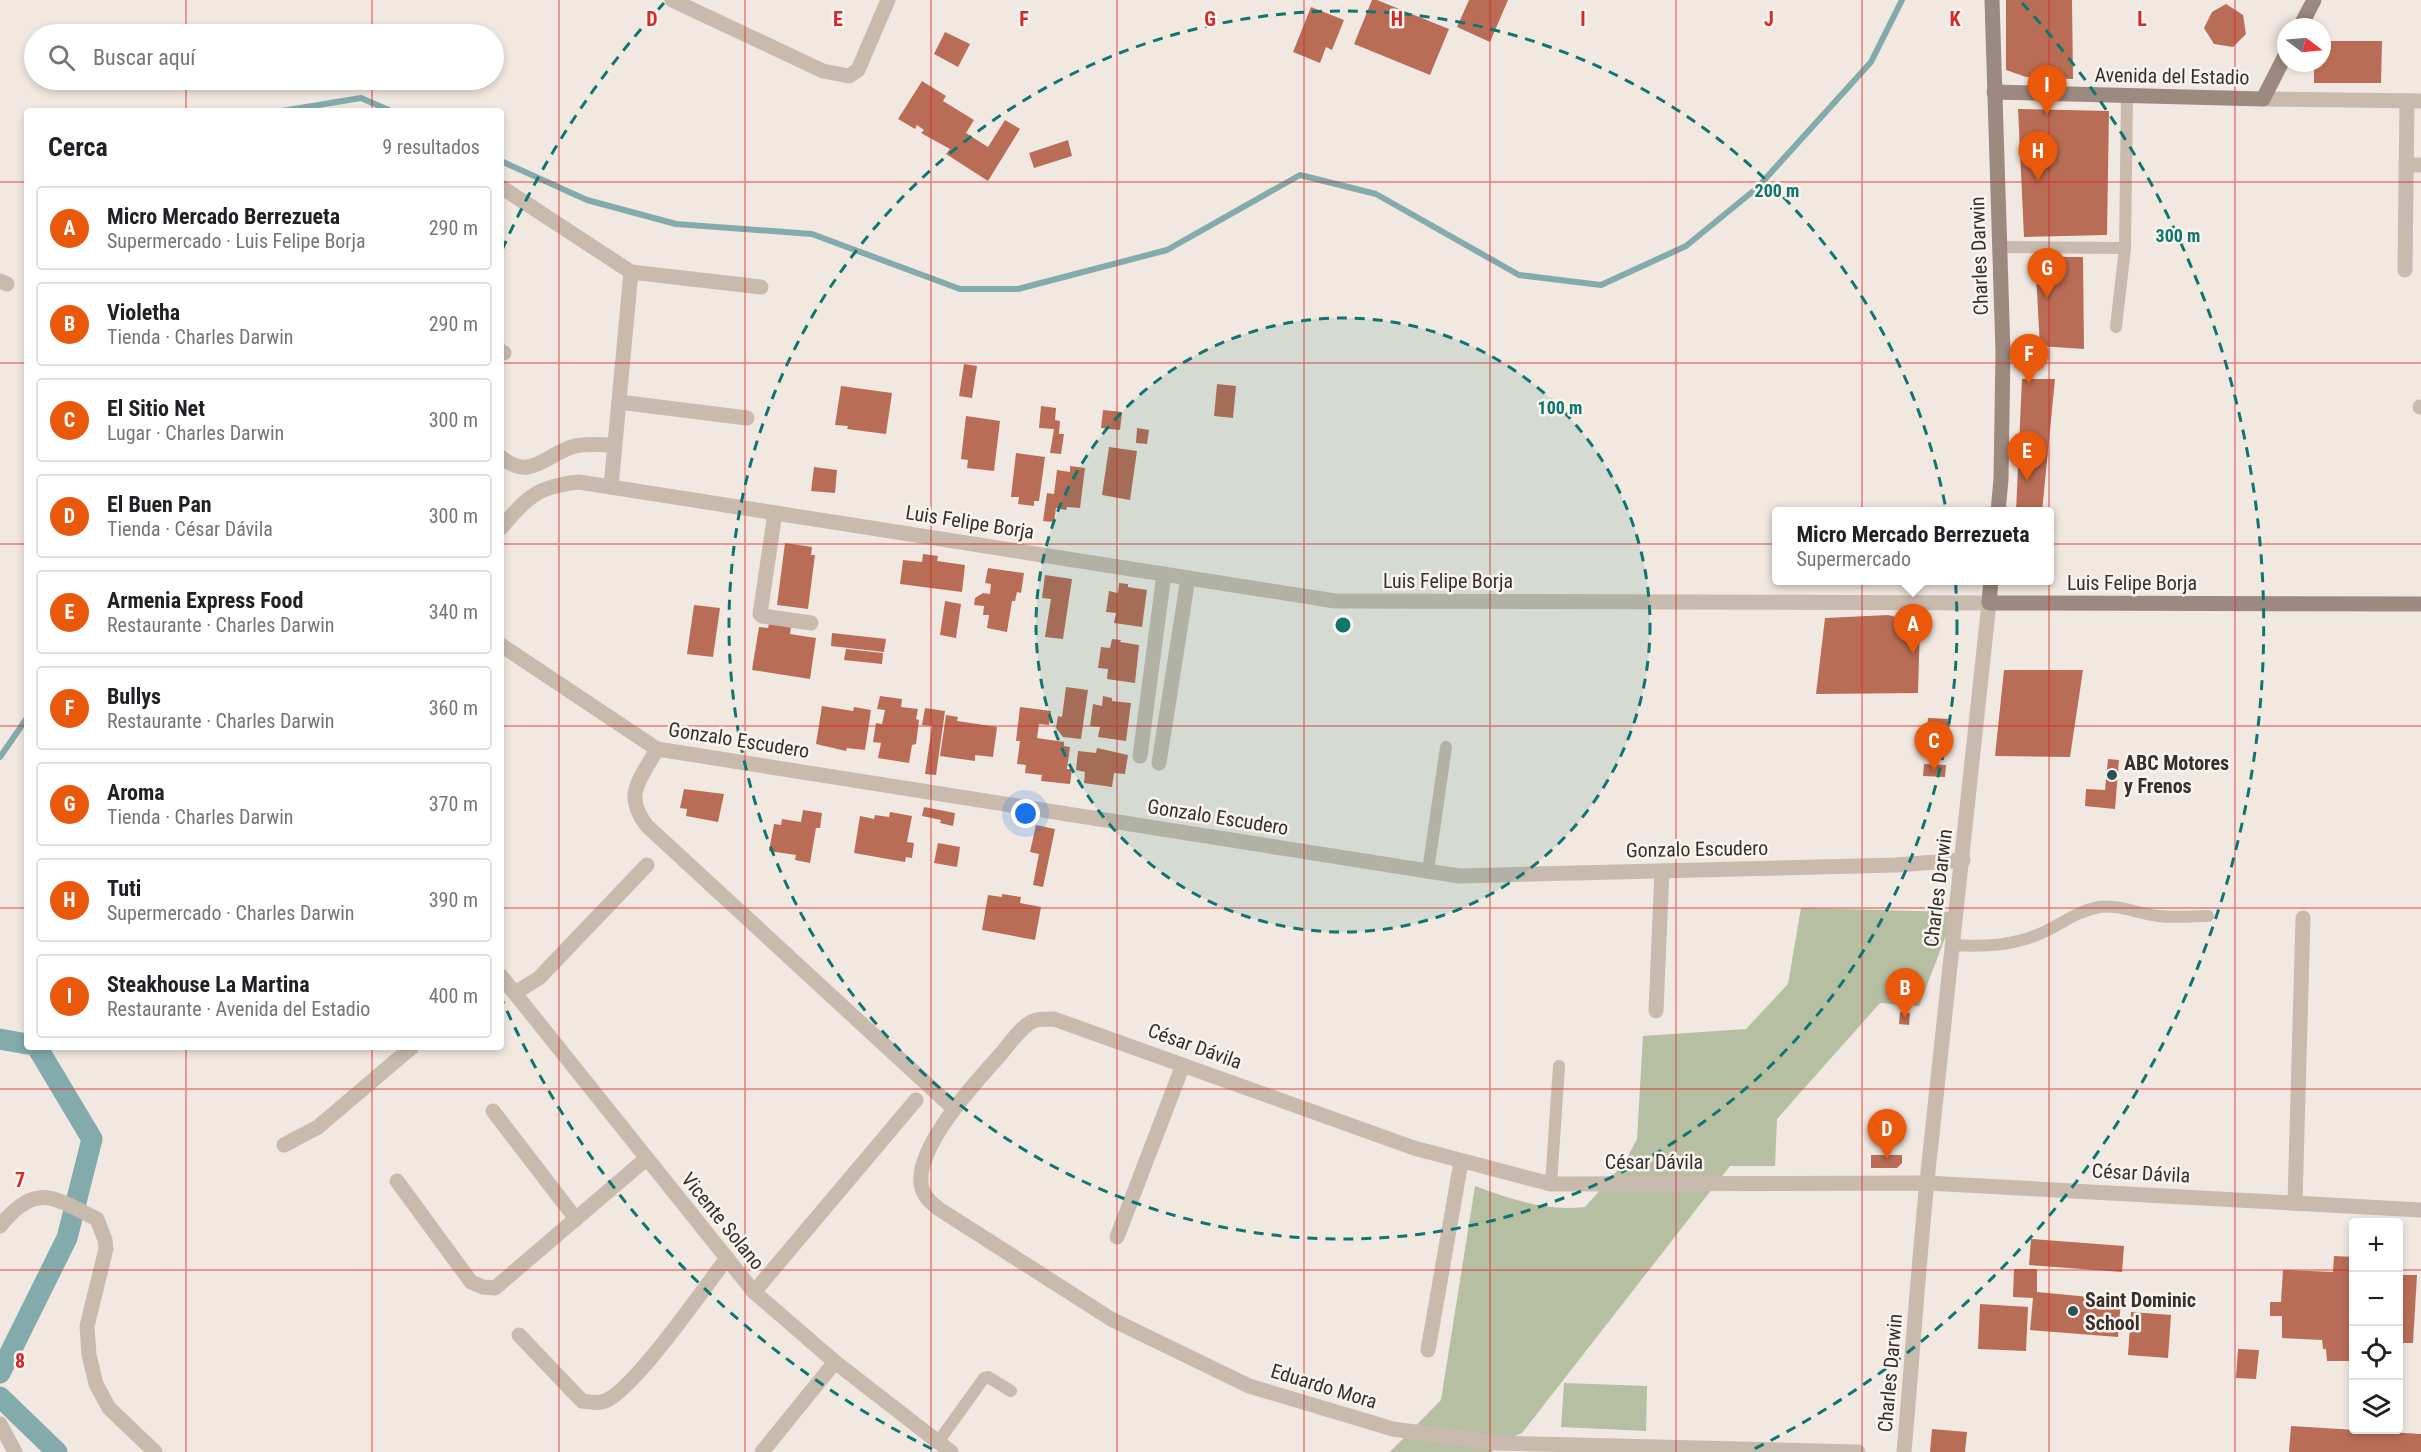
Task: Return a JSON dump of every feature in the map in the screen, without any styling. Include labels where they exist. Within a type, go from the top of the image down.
[{"type":"street","points":[[672,0],[823,71],[849,76],[858,70],[888,0]]},
{"type":"street","name":"Charles Darwin","points":[[1992,0],[2003,352],[1998,507]]},
{"type":"street","points":[[2303,18],[2308,2]]},
{"type":"street","points":[[2263,99],[2277,72]]},
{"type":"street","name":"Avenida del Estadio","points":[[1994,92],[2414,101]]},
{"type":"street","points":[[2405,270],[2414,165],[2414,101]]},
{"type":"street","points":[[504,189],[631,272],[761,287]]},
{"type":"street","points":[[611,487],[631,272]]},
{"type":"street","points":[[619,402],[747,418]]},
{"type":"street","points":[[504,459],[512,466],[528,468],[558,452],[578,445],[614,445]]},
{"type":"street","name":"Luis Felipe Borja","points":[[504,524],[518,508],[539,492],[555,484],[579,482],[1335,601],[2421,604]]},
{"type":"street","points":[[775,513],[760,614],[811,624]]},
{"type":"street","points":[[1140,756],[1164,574]]},
{"type":"street","points":[[1159,763],[1188,578]]},
{"type":"street","name":"Charles Darwin","points":[[1904,1452],[1927,1183],[1991,585]]},
{"type":"street","name":"Gonzalo Escudero","points":[[504,647],[657,749],[1459,876],[1896,865],[1963,860]]},
{"type":"street","points":[[657,749],[633,793],[634,805],[647,826],[953,1108]]},
{"type":"street","points":[[515,993],[539,978],[647,865]]},
{"type":"street","points":[[1656,1011],[1662,872]]},
{"type":"street","points":[[2295,1202],[2303,918]]},
{"type":"street","name":"Vicente Solano","points":[[504,980],[754,1292],[835,1362],[951,1452]]},
{"type":"street","name":"César Dávila","points":[[953,1108],[1018,1034],[1034,1020],[1054,1018],[1414,1148],[1551,1184],[1927,1183],[2421,1210]]},
{"type":"street","points":[[284,1144],[318,1127],[408,1050]]},
{"type":"street","points":[[1117,1237],[1183,1065]]},
{"type":"street","points":[[754,1292],[916,1100]]},
{"type":"street","name":"Eduardo Mora","points":[[953,1108],[930,1148],[922,1171],[921,1182],[930,1202],[1111,1319],[1249,1386],[1393,1429],[1497,1443],[1858,1452]]},
{"type":"street","points":[[493,1111],[576,1219]]},
{"type":"street","points":[[397,1181],[471,1282],[483,1287],[495,1288],[647,1158]]},
{"type":"street","points":[[1428,1350],[1461,1162]]},
{"type":"street","points":[[0,1226],[19,1206],[42,1196],[54,1198],[97,1219],[105,1239],[106,1249],[87,1326],[89,1355],[94,1374],[109,1408],[155,1452]]},
{"type":"street","points":[[519,1335],[582,1401],[605,1402],[623,1389],[645,1365],[727,1258]]},
{"type":"street","points":[[762,1452],[835,1362]]},
{"type":"street","points":[[0,1424],[15,1452]]},
{"type":"lane","points":[[2116,327],[2125,248],[2127,96]]},
{"type":"lane","points":[[2000,247],[2125,248]]},
{"type":"lane","points":[[1428,871],[1446,747]]},
{"type":"lane","points":[[1952,945],[1985,947],[2021,940],[2045,932],[2065,919],[2103,906],[2161,916],[2208,916]]},
{"type":"lane","points":[[1551,1184],[1559,1066]]},
{"type":"lane","points":[[938,1442],[984,1378],[988,1377],[1011,1392]]},
{"type":"green space","points":[[1801,908],[1955,912],[1919,1006],[1880,1003],[1777,1119],[1775,1166],[1730,1166],[1522,1433],[1497,1443],[1492,1452],[1390,1452],[1441,1400],[1475,1186],[1515,1200],[1543,1206],[1585,1207],[1625,1162],[1637,1139],[1643,1036],[1746,1029],[1788,984]]},
{"type":"green space","points":[[1564,1383],[1647,1386],[1646,1431],[1561,1427]]},
{"type":"building","points":[[1372,0],[1449,29],[1430,75],[1354,44]]},
{"type":"building","points":[[1469,0],[1508,0],[1490,42],[1457,27]]},
{"type":"building","points":[[2006,0],[2072,0],[2073,79],[2026,77],[2006,70]]},
{"type":"building","points":[[2226,4],[2243,15],[2246,34],[2233,47],[2214,44],[2204,28],[2212,12]]},
{"type":"building","points":[[1311,7],[1344,20],[1332,50],[1326,47],[1320,63],[1293,52]]},
{"type":"building","points":[[945,32],[970,44],[958,67],[934,54]]},
{"type":"building","points":[[2331,41],[2382,41],[2381,83],[2314,83],[2314,72],[2331,72]]},
{"type":"building","points":[[922,81],[946,96],[943,101],[974,120],[966,133],[988,147],[1005,120],[1020,129],[988,181],[946,154],[950,149],[921,133],[924,130],[917,125],[915,129],[898,119]]},
{"type":"building","points":[[2018,109],[2109,111],[2107,235],[2024,237]]},
{"type":"building","points":[[1068,140],[1072,156],[1034,168],[1029,153]]},
{"type":"building","points":[[2035,257],[2083,257],[2084,349],[2040,346]]},
{"type":"building","points":[[964,364],[977,366],[972,398],[959,396]]},
{"type":"building","points":[[2022,379],[2055,379],[2042,507],[2016,507]]},
{"type":"building","points":[[1217,384],[1236,386],[1233,418],[1214,416]]},
{"type":"building","points":[[841,386],[892,393],[886,434],[847,429],[848,426],[835,425]]},
{"type":"building","points":[[1041,406],[1056,408],[1055,420],[1060,421],[1059,434],[1064,434],[1061,454],[1050,453],[1054,429],[1039,428]]},
{"type":"building","points":[[1103,410],[1122,412],[1120,430],[1101,428]]},
{"type":"building","points":[[966,416],[1000,421],[994,471],[967,468],[968,460],[961,459]]},
{"type":"building","points":[[1137,428],[1149,430],[1147,444],[1136,443]]},
{"type":"building","points":[[1109,447],[1137,451],[1130,500],[1102,495]]},
{"type":"building","points":[[1016,453],[1045,457],[1039,501],[1034,501],[1034,506],[1018,504],[1019,497],[1011,497]]},
{"type":"building","points":[[1070,466],[1085,468],[1080,508],[1067,507],[1066,510],[1056,508],[1054,522],[1043,521],[1047,493],[1054,494],[1057,470],[1070,472]]},
{"type":"building","points":[[814,467],[837,470],[835,493],[811,491]]},
{"type":"building","points":[[785,543],[812,547],[811,555],[815,555],[808,609],[777,605]]},
{"type":"building","points":[[923,554],[938,556],[937,561],[965,565],[962,592],[900,584],[903,560],[922,562]]},
{"type":"building","points":[[988,568],[1024,573],[1021,593],[1017,592],[1015,601],[1012,601],[1007,632],[987,628],[989,615],[983,615],[984,606],[974,605],[975,598],[983,593],[990,594],[991,584],[985,583]]},
{"type":"building","points":[[1045,575],[1072,579],[1063,639],[1045,637],[1051,599],[1042,598]]},
{"type":"building","points":[[1119,583],[1147,590],[1142,627],[1114,623],[1116,613],[1106,612],[1109,591],[1118,593]]},
{"type":"building","points":[[945,601],[961,604],[956,638],[940,635]]},
{"type":"building","points":[[694,605],[720,608],[713,657],[687,654]]},
{"type":"building","points":[[1888,615],[1920,623],[1918,693],[1816,694],[1825,618]]},
{"type":"building","points":[[769,624],[791,627],[790,634],[816,638],[810,679],[752,670],[759,627],[768,628]]},
{"type":"building","points":[[832,633],[886,639],[884,652],[831,646]]},
{"type":"building","points":[[1112,639],[1139,645],[1135,683],[1107,679],[1108,669],[1098,668],[1101,647],[1110,648]]},
{"type":"building","points":[[846,649],[883,653],[882,664],[844,660]]},
{"type":"building","points":[[2004,670],[2083,670],[2070,757],[1995,756]]},
{"type":"building","points":[[1066,687],[1088,690],[1081,739],[1063,737],[1056,728],[1058,716],[1062,717]]},
{"type":"building","points":[[880,696],[902,699],[901,707],[918,709],[916,744],[912,745],[909,763],[878,758],[881,743],[873,742],[876,723],[882,724],[885,710],[877,709]]},
{"type":"building","points":[[1103,696],[1112,698],[1112,701],[1131,703],[1126,741],[1098,737],[1100,727],[1090,726],[1093,704],[1102,706]]},
{"type":"building","points":[[822,706],[853,711],[854,707],[871,710],[865,750],[847,748],[846,751],[816,744]]},
{"type":"building","points":[[1020,707],[1051,711],[1049,725],[1039,724],[1037,738],[1064,742],[1064,746],[1070,747],[1067,769],[1072,769],[1070,784],[1041,781],[1042,775],[1025,773],[1026,765],[1017,764],[1020,741],[1016,741]]},
{"type":"building","points":[[925,708],[945,711],[936,775],[925,774],[932,726],[922,725]]},
{"type":"building","points":[[946,715],[958,717],[957,721],[997,727],[993,757],[975,755],[975,761],[940,756]]},
{"type":"building","points":[[1928,718],[1950,719],[1949,732],[1927,730]]},
{"type":"building","points":[[1925,742],[1948,743],[1947,754],[1925,753]]},
{"type":"building","points":[[1097,748],[1128,755],[1125,774],[1114,773],[1112,787],[1084,783],[1085,772],[1076,770],[1078,751],[1096,753]]},
{"type":"building","name":"ABC Motores y Frenos","points":[[2108,759],[2119,760],[2115,809],[2085,806],[2086,789],[2105,790]]},
{"type":"building","points":[[1924,764],[1946,765],[1945,777],[1923,776]]},
{"type":"building","points":[[684,789],[724,794],[718,822],[686,816],[687,809],[680,808]]},
{"type":"building","points":[[924,807],[955,813],[953,826],[940,823],[941,820],[922,816]]},
{"type":"building","points":[[803,810],[822,813],[820,828],[816,828],[810,863],[795,860],[796,855],[769,851],[774,824],[781,825],[782,819],[801,822]]},
{"type":"building","points":[[890,812],[912,816],[907,842],[914,843],[912,858],[906,857],[905,862],[854,853],[860,816],[874,819],[875,815],[889,817]]},
{"type":"building","points":[[1036,825],[1055,829],[1043,887],[1033,885],[1039,854],[1030,852]]},
{"type":"building","points":[[938,843],[960,847],[957,867],[934,863]]},
{"type":"building","points":[[1002,894],[1021,897],[1020,903],[1041,907],[1035,940],[982,930],[988,895],[1002,897]]},
{"type":"building","points":[[1900,1012],[1910,1013],[1909,1025],[1899,1024]]},
{"type":"building","points":[[1871,1155],[1902,1155],[1902,1163],[1897,1168],[1871,1168]]},
{"type":"building","points":[[2031,1239],[2124,1246],[2122,1272],[2029,1265]]},
{"type":"building","points":[[2334,1256],[2349,1257],[2349,1361],[2327,1361],[2326,1349],[2323,1349],[2322,1340],[2282,1338],[2282,1316],[2270,1316],[2270,1302],[2281,1302],[2283,1270],[2333,1272]]},
{"type":"building","points":[[2014,1269],[2037,1269],[2037,1292],[2121,1300],[2118,1337],[2030,1330],[2033,1298],[2013,1297]]},
{"type":"building","points":[[2403,1275],[2417,1275],[2413,1343],[2403,1343]]},
{"type":"building","points":[[1980,1304],[2028,1307],[2026,1351],[1978,1349]]},
{"type":"building","points":[[2131,1312],[2171,1315],[2168,1358],[2128,1355]]},
{"type":"building","points":[[2238,1349],[2259,1350],[2256,1379],[2236,1378]]},
{"type":"building","points":[[2291,1426],[2349,1430],[2349,1434],[2421,1434],[2421,1452],[2289,1452]]},
{"type":"building","points":[[1932,1429],[1967,1432],[1965,1452],[1930,1452]]},
{"type":"waterway","points":[[504,162],[587,200],[676,224],[812,234],[960,289],[1018,289],[1167,250],[1300,175],[1376,194],[1519,275],[1601,285],[1686,246],[1757,188],[1871,62],[1902,0]]},
{"type":"waterway","points":[[300,108],[361,98],[384,108]]},
{"type":"waterway","points":[[0,757],[24,722]]},
{"type":"waterway","points":[[0,1039],[24,1043]]},
{"type":"waterway","points":[[0,1373],[67,1238],[92,1139],[39,1050]]},
{"type":"waterway","points":[[0,1397],[57,1452]]},
{"type":"place","name":"Steakhouse La Martina","points":[[2047,115]]},
{"type":"place","name":"Tuti","points":[[2038,181]]},
{"type":"place","name":"Aroma","points":[[2047,298]]},
{"type":"place","name":"Bullys","points":[[2029,384]]},
{"type":"place","name":"Armenia Express Food","points":[[2027,481]]},
{"type":"place","name":"Micro Mercado Berrezueta","points":[[1913,654]]},
{"type":"place","name":"El Sitio Net","points":[[1934,771]]},
{"type":"place","name":"ABC Motores y Frenos","points":[[2112,775]]},
{"type":"place","name":"Violetha","points":[[1905,1018]]},
{"type":"place","name":"El Buen Pan","points":[[1887,1159]]},
{"type":"place","name":"Saint Dominic School","points":[[2073,1311]]}]
